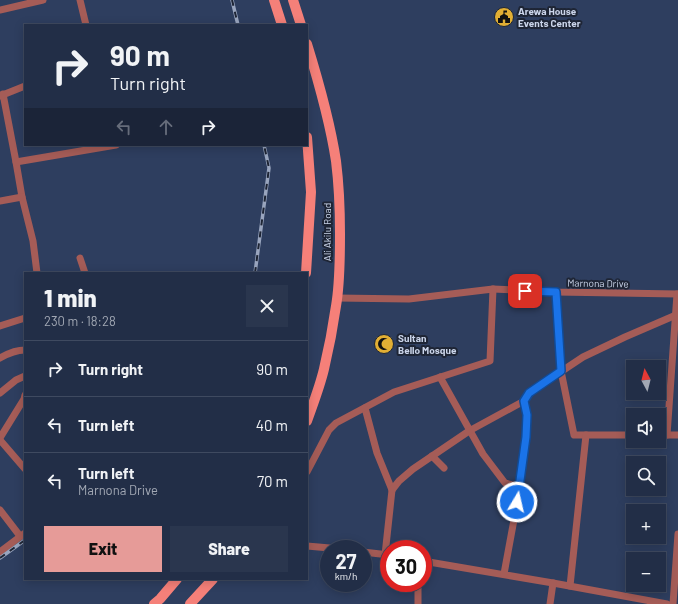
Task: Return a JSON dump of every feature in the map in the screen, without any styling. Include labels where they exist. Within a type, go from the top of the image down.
[{"type":"main road","points":[[274,0],[282,24]]},
{"type":"main road","points":[[293,0],[301,24]]},
{"type":"main road","name":"Ali Akilu Road","points":[[308,47],[324,100],[332,136],[336,163],[340,228],[340,268],[330,341],[324,370],[308,417]]},
{"type":"main road","name":"Ali Akilu Road","points":[[306,272],[311,192],[308,146]]},
{"type":"main road","points":[[154,604],[177,580]]},
{"type":"main road","points":[[190,604],[212,580]]},
{"type":"street","points":[[0,10],[43,0]]},
{"type":"street","points":[[80,0],[86,24]]},
{"type":"street","points":[[24,86],[2,95],[22,198],[33,241],[37,271]]},
{"type":"street","points":[[16,162],[110,146]]},
{"type":"street","points":[[0,201],[22,198]]},
{"type":"street","points":[[80,258],[84,272]]},
{"type":"street","points":[[308,470],[328,430],[336,423],[394,392],[490,361],[493,289]]},
{"type":"street","name":"Marnona Drive","points":[[337,298],[409,299],[493,289],[556,292],[678,294]]},
{"type":"street","points":[[556,292],[561,371],[574,435],[626,435]]},
{"type":"street","points":[[666,408],[678,294]]},
{"type":"street","points":[[392,490],[408,473],[432,456],[469,431],[524,401],[529,393],[583,357],[676,315]]},
{"type":"street","points":[[0,326],[24,318]]},
{"type":"street","points":[[0,358],[24,350]]},
{"type":"street","points":[[0,393],[16,380],[24,376]]},
{"type":"street","points":[[440,377],[483,454],[505,483],[520,487]]},
{"type":"street","points":[[24,400],[0,439],[24,468]]},
{"type":"street","points":[[504,574],[520,487],[526,437],[527,415],[524,401]]},
{"type":"street","points":[[365,408],[377,453],[392,490],[388,540]]},
{"type":"street","points":[[570,586],[586,435]]},
{"type":"street","points":[[666,435],[678,435]]},
{"type":"street","points":[[432,456],[444,468]]},
{"type":"street","points":[[0,510],[23,535],[0,552]]},
{"type":"street","points":[[673,604],[678,534]]},
{"type":"street","points":[[308,546],[320,547]]},
{"type":"street","points":[[432,562],[667,604]]},
{"type":"street","points":[[550,604],[553,583]]},
{"type":"street","points":[[418,592],[418,604]]},
{"type":"railway","points":[[232,0],[238,24]]},
{"type":"railway","points":[[255,272],[269,168],[264,146]]},
{"type":"railway","points":[[0,558],[24,541]]},
{"type":"place","name":"Arewa House Events Center","points":[[504,17]]},
{"type":"place","name":"Sultan Bello Mosque","points":[[384,344]]},
{"type":"route","points":[[517,502],[526,437],[527,415],[524,401],[529,393],[561,371],[556,292],[525,291]]}]
